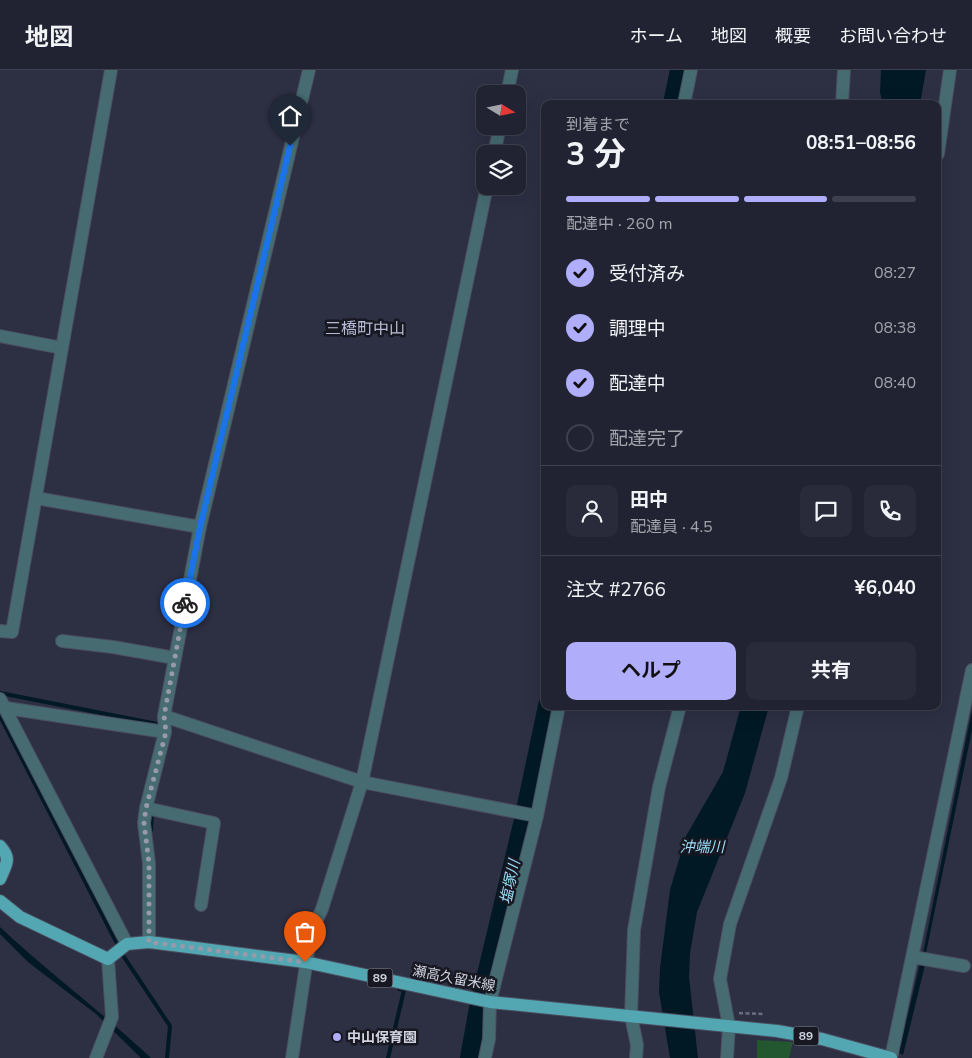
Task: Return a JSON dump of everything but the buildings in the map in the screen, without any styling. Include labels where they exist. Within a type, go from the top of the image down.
[{"type":"main road","points":[[0,846],[6,852],[8,859],[0,879]]},
{"type":"main road","points":[[0,901],[20,917],[118,951]]},
{"type":"main road","name":"瀬高久留米線","points":[[118,951],[149,942],[305,962],[490,1002],[777,1031],[822,1039],[891,1058]]},
{"type":"street","points":[[0,631],[12,632],[111,70]]},
{"type":"street","points":[[149,942],[149,863],[144,823],[146,808],[166,732],[164,716],[200,527],[309,70]]},
{"type":"street","points":[[509,85],[512,70]]},
{"type":"street","points":[[685,100],[691,70]]},
{"type":"street","points":[[842,100],[844,70]]},
{"type":"street","points":[[941,133],[950,70]]},
{"type":"street","points":[[292,1058],[310,932],[322,909],[362,782],[485,195]]},
{"type":"street","points":[[0,336],[62,348]]},
{"type":"street","points":[[36,498],[200,527]]},
{"type":"street","points":[[62,641],[113,647],[175,658]]},
{"type":"street","points":[[891,1058],[972,670]]},
{"type":"street","points":[[486,1058],[489,1039],[490,1002],[537,816],[558,710]]},
{"type":"street","points":[[636,1058],[634,930],[659,787],[679,710]]},
{"type":"street","points":[[727,1058],[724,1026],[726,1012],[720,979],[730,924],[781,778],[797,710]]},
{"type":"street","points":[[5,712],[166,732]]},
{"type":"street","points":[[5,712],[118,951],[112,1017],[96,1058]]},
{"type":"street","points":[[164,716],[362,782],[537,816]]},
{"type":"street","points":[[146,808],[214,822],[201,905]]},
{"type":"street","points":[[913,957],[964,966]]},
{"type":"path","points":[[726,1012],[765,1014]]},
{"type":"green space","points":[[757,1040],[793,1042],[789,1058],[757,1058]]},
{"type":"water","points":[[881,70],[926,70],[921,100],[882,100],[880,93]]},
{"type":"water","name":"沖端川","points":[[740,710],[768,710],[745,793],[697,912],[690,953],[689,977],[698,1058],[670,1058],[659,992],[660,968],[670,890],[686,836],[723,772]]},
{"type":"water","points":[[972,710],[972,730],[926,953],[923,953]]},
{"type":"water","points":[[0,927],[151,1058],[141,1058],[96,1014],[28,962],[0,934]]},
{"type":"water","points":[[920,963],[925,965],[903,1055],[899,1053]]},
{"type":"waterway","name":"塩塚川","points":[[675,100],[681,70]]},
{"type":"waterway","points":[[0,693],[162,725]]},
{"type":"waterway","name":"塩塚川","points":[[471,1058],[480,1008],[525,820],[548,710]]},
{"type":"waterway","points":[[0,716],[124,957],[170,1026],[167,1058]]},
{"type":"waterway","points":[[151,830],[152,812]]},
{"type":"waterway","points":[[388,1058],[404,990],[399,989]]},
{"type":"way so far","points":[[185,603],[164,716],[166,732],[146,808],[144,823],[149,863],[149,942],[305,962]]},
{"type":"place","name":"中山保育園","points":[[337,1037]]},
{"type":"district","name":"三橋町中山","points":[[365,328]]},
{"type":"route","points":[[185,603],[200,527],[290,146]]}]
